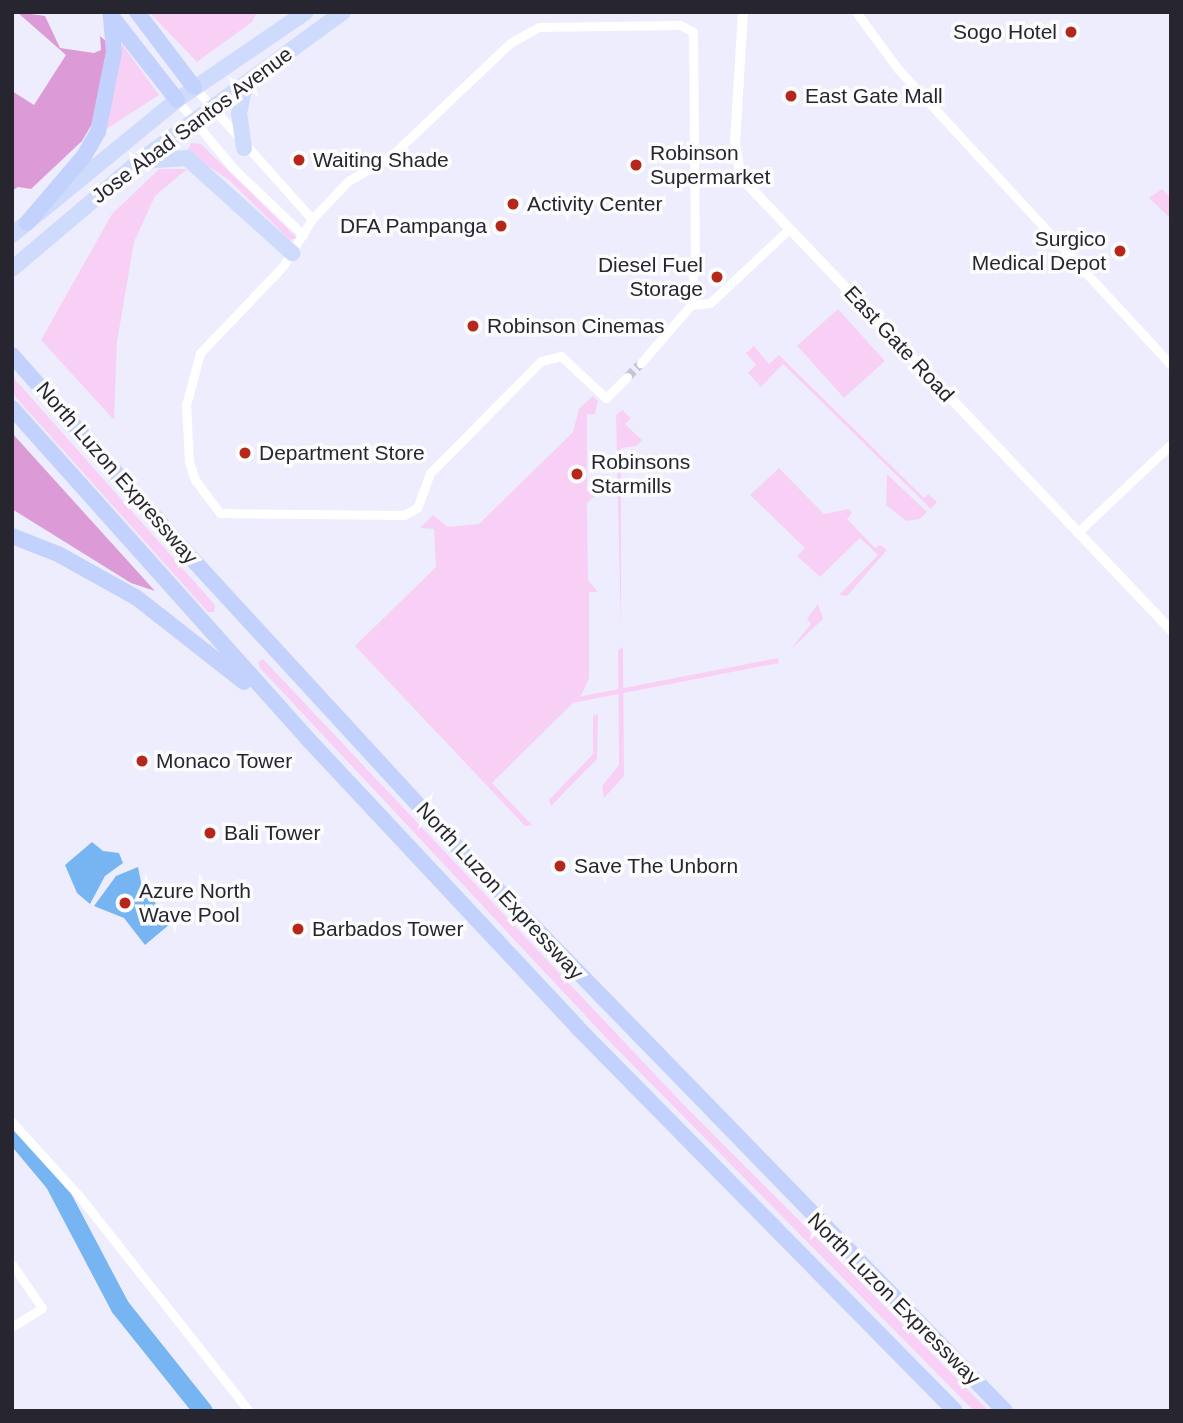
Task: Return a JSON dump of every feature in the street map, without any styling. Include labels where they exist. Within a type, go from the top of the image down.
[{"type":"highway","points":[[137,12],[194,88]]},
{"type":"highway","name":"Jose Abad Santos Avenue","points":[[12,235],[177,100],[306,12]]},
{"type":"highway","name":"Jose Abad Santos Avenue","points":[[12,269],[138,162],[343,12]]},
{"type":"highway","points":[[109,14],[177,100]]},
{"type":"highway","points":[[27,223],[85,156],[97,132],[114,52],[109,14]]},
{"type":"highway","points":[[244,148],[239,113],[245,84]]},
{"type":"highway","points":[[138,162],[171,156],[187,158],[292,253]]},
{"type":"highway","name":"North Luzon Expressway","points":[[12,355],[182,548],[468,859],[1005,1411]]},
{"type":"highway","name":"North Luzon Expressway","points":[[12,408],[306,737],[578,1028],[955,1411]]},
{"type":"highway","points":[[12,536],[83,566],[156,610],[306,737]]},
{"type":"street","name":"East Gate Road","points":[[743,12],[737,159],[749,186],[1171,631]]},
{"type":"street","points":[[856,12],[898,69],[1171,365]]},
{"type":"street","points":[[626,377],[606,398],[561,356],[541,361],[430,473],[417,508],[404,515],[220,513],[195,481],[189,463],[186,405],[192,369],[200,353],[292,253],[312,219],[348,181],[389,158],[510,43],[528,31],[567,24],[687,26],[694,39],[691,305],[641,363]]},
{"type":"street","points":[[194,88],[244,148],[312,219]]},
{"type":"street","points":[[177,100],[233,168],[303,234]]},
{"type":"street","points":[[691,305],[710,303],[789,229]]},
{"type":"street","points":[[1077,533],[1171,444]]},
{"type":"street","points":[[12,1122],[80,1197],[249,1411]]},
{"type":"street","points":[[12,1264],[42,1308],[12,1327]]},
{"type":"shaded area","points":[[17,12],[45,16],[60,48],[94,53],[101,50],[100,36],[108,43],[92,124],[82,141],[31,189],[18,187],[12,191],[12,91],[34,105],[66,55]]},
{"type":"shaded area","points":[[149,12],[256,14],[252,22],[197,62]]},
{"type":"shaded area","points":[[122,44],[159,95],[105,130],[115,84]]},
{"type":"shaded area","points":[[191,143],[201,144],[297,238],[290,240],[229,180],[187,152]]},
{"type":"shaded area","points":[[159,169],[187,169],[155,196],[134,242],[117,342],[114,420],[41,340],[112,214]]},
{"type":"shaded area","points":[[1162,189],[1171,199],[1171,219],[1149,198]]},
{"type":"shaded area","points":[[838,309],[885,361],[844,398],[797,346]]},
{"type":"shaded area","points":[[754,346],[769,364],[779,355],[924,498],[928,494],[937,502],[931,509],[783,364],[761,387],[748,373],[756,365],[746,353]]},
{"type":"shaded area","points":[[12,376],[215,605],[214,612],[208,612],[12,393]]},
{"type":"shaded area","points":[[593,396],[598,401],[595,414],[587,414],[587,491],[596,495],[587,503],[588,580],[598,592],[589,592],[589,678],[582,694],[492,783],[532,825],[525,826],[355,646],[436,567],[434,529],[420,528],[433,515],[448,527],[479,524],[573,432],[579,409]]},
{"type":"shaded area","points":[[622,410],[631,418],[625,424],[642,440],[636,446],[621,448],[621,631],[616,415]]},
{"type":"shaded area","points":[[12,433],[155,591],[131,583],[12,509]]},
{"type":"shaded area","points":[[779,468],[824,514],[849,509],[852,513],[847,519],[875,548],[880,545],[887,550],[847,596],[839,595],[878,555],[860,538],[820,577],[797,556],[805,548],[750,495]]},
{"type":"shaded area","points":[[887,474],[927,512],[920,519],[906,521],[886,505]]},
{"type":"shaded area","points":[[818,604],[823,619],[790,650],[811,624],[807,619]]},
{"type":"shaded area","points":[[623,647],[624,776],[604,798],[602,786],[619,765],[618,650]]},
{"type":"shaded area","points":[[778,658],[779,663],[562,705],[561,700]]},
{"type":"shaded area","points":[[263,659],[681,1102],[989,1411],[974,1411],[611,1043],[260,668],[258,662]]},
{"type":"shaded area","points":[[598,714],[597,759],[551,806],[549,800],[593,754],[593,716]]},
{"type":"water","points":[[92,842],[103,851],[119,853],[123,863],[105,876],[90,904],[77,893],[65,865]]},
{"type":"water","name":"Azure North Wave Pool","points":[[138,867],[142,887],[154,898],[158,913],[170,924],[145,945],[124,918],[94,906],[116,876]]},
{"type":"waterway","points":[[12,1132],[54,1182],[120,1307],[203,1411]]},
{"type":"tunnel","points":[[627,377],[641,363]]},
{"type":"place","name":"Sogo Hotel","points":[[1071,32]]},
{"type":"place","name":"East Gate Mall","points":[[791,96]]},
{"type":"place","name":"Waiting Shade","points":[[299,160]]},
{"type":"place","name":"Robinson Supermarket","points":[[636,165]]},
{"type":"place","name":"Activity Center","points":[[513,204]]},
{"type":"place","name":"DFA Pampanga","points":[[501,226]]},
{"type":"place","name":"Surgico Medical Depot","points":[[1120,251]]},
{"type":"place","name":"Diesel Fuel Storage","points":[[717,277]]},
{"type":"place","name":"Robinson Cinemas","points":[[473,326]]},
{"type":"place","name":"Department Store","points":[[245,453]]},
{"type":"place","name":"Robinsons Starmills","points":[[577,474]]},
{"type":"place","name":"Monaco Tower","points":[[142,761]]},
{"type":"place","name":"Bali Tower","points":[[210,833]]},
{"type":"place","name":"Save The Unborn","points":[[560,866]]},
{"type":"place","name":"Azure North Wave Pool","points":[[125,903]]},
{"type":"place","name":"Barbados Tower","points":[[298,929]]}]
